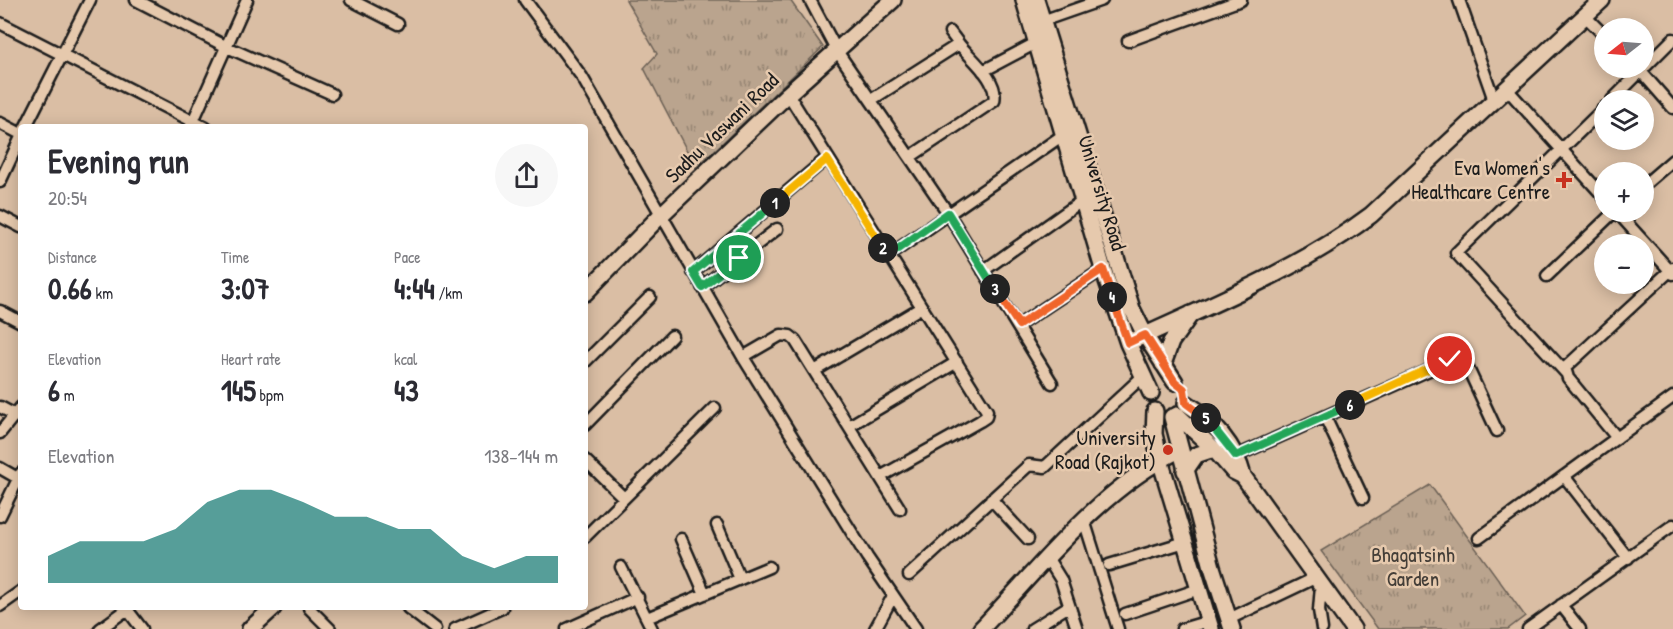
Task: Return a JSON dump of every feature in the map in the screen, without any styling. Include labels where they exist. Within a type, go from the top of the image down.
[{"type":"street","points":[[28,124],[90,0]]},
{"type":"street","points":[[136,0],[227,47],[332,94]]},
{"type":"street","points":[[0,23],[192,124],[248,0]]},
{"type":"street","points":[[351,0],[398,24]]},
{"type":"street","points":[[525,0],[582,77],[743,357],[916,629]]},
{"type":"street","points":[[810,0],[837,51],[948,213],[1019,325],[1052,383]]},
{"type":"street","name":"Sadhu Vaswani Road","points":[[588,290],[661,215],[788,94],[893,0]]},
{"type":"street","name":"University Road","points":[[1024,0],[1103,269],[1128,343],[1151,393]]},
{"type":"street","name":"University Road","points":[[1036,0],[1132,309],[1145,335],[1175,382]]},
{"type":"street","points":[[1042,21],[1102,0]]},
{"type":"street","points":[[1206,0],[1210,11]]},
{"type":"street","points":[[1128,41],[1241,0]]},
{"type":"street","points":[[1459,0],[1494,100]]},
{"type":"street","points":[[1128,343],[1309,256],[1342,237],[1371,215],[1602,0]]},
{"type":"street","points":[[1585,16],[1594,25]]},
{"type":"street","points":[[910,157],[994,101],[995,94],[983,71],[950,32]]},
{"type":"street","points":[[1654,57],[1673,39]]},
{"type":"street","points":[[983,71],[1036,43]]},
{"type":"street","points":[[871,100],[959,44]]},
{"type":"street","points":[[1621,90],[1633,78]]},
{"type":"street","points":[[1647,78],[1673,108]]},
{"type":"street","points":[[1507,89],[1594,186]]},
{"type":"street","points":[[788,94],[888,256],[986,406],[986,417],[880,477]]},
{"type":"street","points":[[1594,117],[1456,253],[1566,373],[1617,438]]},
{"type":"street","points":[[0,123],[18,133]]},
{"type":"street","points":[[888,256],[1063,135]]},
{"type":"street","points":[[0,182],[18,142]]},
{"type":"street","points":[[693,272],[827,159]]},
{"type":"street","points":[[1654,176],[1673,159]]},
{"type":"street","points":[[983,271],[1083,200]]},
{"type":"street","points":[[0,216],[18,225]]},
{"type":"street","points":[[1547,276],[1605,222]]},
{"type":"street","points":[[1566,373],[1565,368],[1571,360],[1672,271],[1625,222]]},
{"type":"street","points":[[702,287],[777,229]]},
{"type":"street","points":[[1019,325],[1103,269]]},
{"type":"street","points":[[588,359],[650,297]]},
{"type":"street","points":[[816,370],[921,307]]},
{"type":"street","points":[[0,311],[18,320]]},
{"type":"street","points":[[1163,364],[1171,342],[1193,312]]},
{"type":"street","points":[[743,357],[786,334],[795,340],[816,370],[900,509]]},
{"type":"street","points":[[588,422],[672,336]]},
{"type":"street","points":[[1236,456],[1443,362],[1461,358],[1497,431]]},
{"type":"street","points":[[849,426],[957,362]]},
{"type":"street","points":[[909,575],[1029,465],[1045,467],[1142,377]]},
{"type":"street","points":[[1182,629],[1210,625],[1154,434],[1155,411],[1151,393],[1158,384],[1175,382],[1184,389],[1178,411],[1179,450],[1231,624],[1318,582]]},
{"type":"street","points":[[1479,537],[1673,397]]},
{"type":"street","points":[[0,407],[18,414]]},
{"type":"street","points":[[588,534],[715,408]]},
{"type":"street","points":[[1155,411],[1178,411],[1209,421],[1236,456],[1244,476],[1353,629]]},
{"type":"street","points":[[1178,411],[1233,471],[1244,476]]},
{"type":"street","points":[[0,433],[18,415]]},
{"type":"street","points":[[1325,417],[1363,498]]},
{"type":"street","points":[[1185,471],[1196,455],[1214,449]]},
{"type":"street","points":[[981,629],[1114,491],[1179,450]]},
{"type":"street","points":[[588,463],[623,498]]},
{"type":"street","points":[[0,468],[18,476]]},
{"type":"street","points":[[1564,476],[1628,558]]},
{"type":"street","points":[[0,516],[18,481]]},
{"type":"street","points":[[991,499],[1028,538]]},
{"type":"street","points":[[1084,520],[1118,629]]},
{"type":"street","points":[[717,525],[740,579]]},
{"type":"street","points":[[1528,629],[1673,525]]},
{"type":"street","points":[[681,539],[705,594]]},
{"type":"street","points":[[1109,565],[1185,542]]},
{"type":"street","points":[[1048,559],[1061,580],[1077,629]]},
{"type":"street","points":[[621,567],[652,629]]},
{"type":"street","points":[[647,618],[769,567]]},
{"type":"street","points":[[1318,582],[1322,629]]},
{"type":"street","points":[[1125,614],[1199,589]]},
{"type":"street","points":[[0,606],[18,593]]},
{"type":"street","points":[[875,629],[894,596]]},
{"type":"street","points":[[567,629],[638,597]]},
{"type":"street","points":[[1561,605],[1580,629]]},
{"type":"street","points":[[1032,629],[1069,606]]},
{"type":"street","points":[[100,629],[124,610]]},
{"type":"street","points":[[128,610],[142,629]]},
{"type":"street","points":[[250,629],[268,610]]},
{"type":"street","points":[[311,610],[330,629]]},
{"type":"street","points":[[411,610],[435,629]]},
{"type":"street","points":[[455,629],[498,610]]},
{"type":"green space","points":[[626,0],[790,0],[823,47],[696,168],[644,68],[657,54]]},
{"type":"green space","name":"Bhagatsinh Garden","points":[[1430,485],[1525,616],[1508,629],[1378,629],[1321,551]]},
{"type":"place","name":"Eva Women's Healthcare Centre","points":[[1564,180]]},
{"type":"place","name":"University Road (Rajkot)","points":[[1168,450]]},
{"type":"route","points":[[739,258],[702,287],[693,272],[827,159],[888,256],[948,213],[1019,325],[1103,269],[1128,343],[1145,335],[1175,382],[1184,389],[1186,403],[1209,421],[1236,456],[1283,437],[1450,359]]}]
